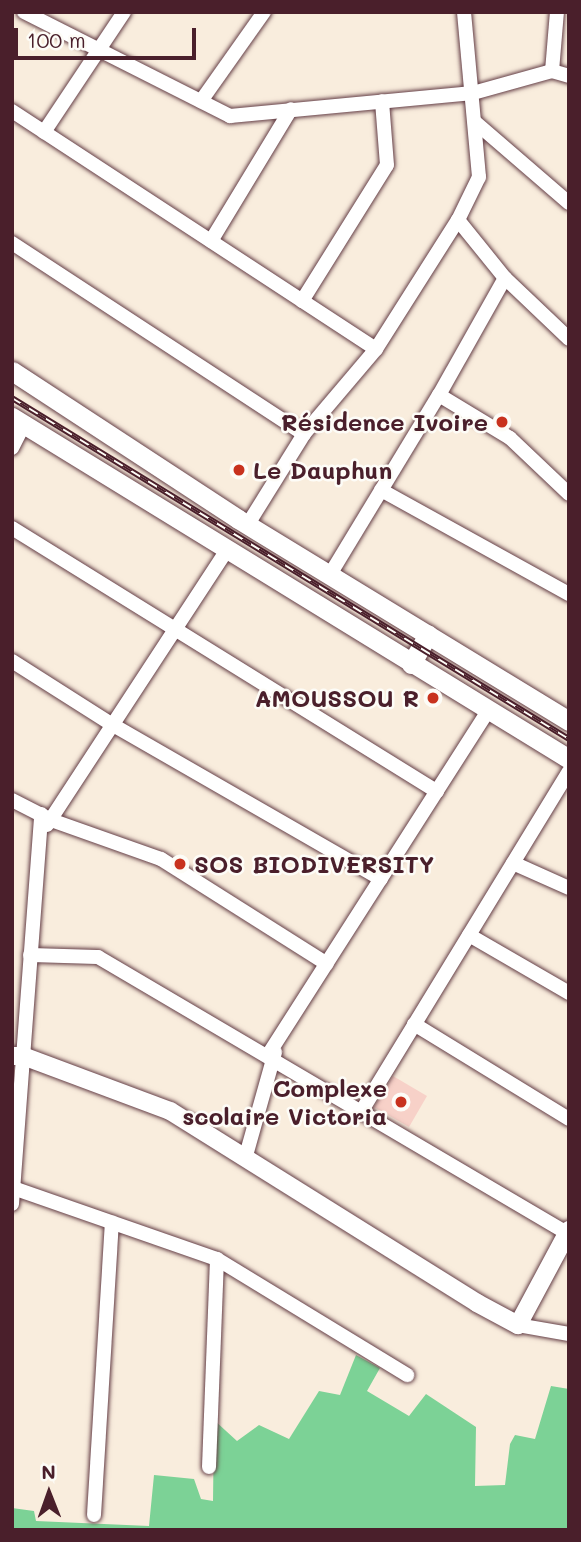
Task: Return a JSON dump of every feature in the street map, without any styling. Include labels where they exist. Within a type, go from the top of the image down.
[{"type":"main road","points":[[12,371],[248,524],[569,722]]},
{"type":"main road","points":[[18,421],[569,759]]},
{"type":"main road","points":[[411,664],[428,634]]},
{"type":"street","points":[[24,12],[230,116],[473,93],[552,71],[569,76]]},
{"type":"street","points":[[44,132],[124,12]]},
{"type":"street","points":[[201,101],[264,12]]},
{"type":"street","points":[[248,524],[304,434],[376,349],[458,220],[479,177],[464,12]]},
{"type":"street","points":[[552,71],[556,12]]},
{"type":"street","points":[[302,301],[387,165],[382,101]]},
{"type":"street","points":[[211,241],[291,109]]},
{"type":"street","points":[[12,111],[376,349]]},
{"type":"street","points":[[475,122],[569,203]]},
{"type":"street","points":[[458,220],[505,278],[569,339]]},
{"type":"street","points":[[12,243],[304,434]]},
{"type":"street","points":[[331,573],[439,395],[505,278]]},
{"type":"street","points":[[439,395],[510,438],[569,494]]},
{"type":"street","points":[[12,448],[18,421]]},
{"type":"street","points":[[381,490],[569,594]]},
{"type":"street","points":[[12,528],[437,791]]},
{"type":"street","points":[[12,1203],[18,1056],[30,955],[39,837],[46,817],[113,725],[226,551]]},
{"type":"street","points":[[12,661],[113,725],[381,879]]},
{"type":"street","points":[[245,1159],[271,1057],[278,1041],[488,710]]},
{"type":"street","points":[[361,1112],[569,771]]},
{"type":"street","points":[[12,800],[46,817],[161,859],[327,964]]},
{"type":"street","points":[[513,863],[569,888]]},
{"type":"street","points":[[469,935],[569,993]]},
{"type":"street","points":[[30,955],[98,957],[568,1232],[518,1325]]},
{"type":"street","points":[[414,1024],[569,1119]]},
{"type":"street","points":[[18,1056],[170,1111],[477,1303],[518,1325],[569,1334]]},
{"type":"street","points":[[13,1184],[112,1223],[217,1259],[407,1374]]},
{"type":"street","points":[[94,1515],[112,1223]]},
{"type":"street","points":[[209,1467],[217,1259]]},
{"type":"shaded area","name":"Complexe scolaire Victoria","points":[[393,1076],[427,1096],[409,1127],[374,1107]]},
{"type":"green space","points":[[356,1355],[380,1368],[367,1391],[409,1416],[426,1394],[476,1427],[475,1486],[505,1485],[510,1444],[515,1435],[535,1439],[551,1386],[569,1389],[569,1530],[12,1530],[12,1508],[34,1511],[36,1521],[149,1526],[154,1475],[194,1479],[201,1499],[213,1501],[214,1420],[237,1441],[259,1425],[289,1439],[319,1391],[340,1395]]},
{"type":"railway","points":[[12,398],[569,739]]},
{"type":"place","name":"Résidence Ivoire","points":[[502,422]]},
{"type":"place","name":"Le Dauphun","points":[[239,470]]},
{"type":"place","name":"AMOUSSOU R","points":[[433,698]]},
{"type":"place","name":"SOS BIODIVERSITY","points":[[180,864]]},
{"type":"place","name":"Complexe scolaire Victoria","points":[[401,1102]]}]
